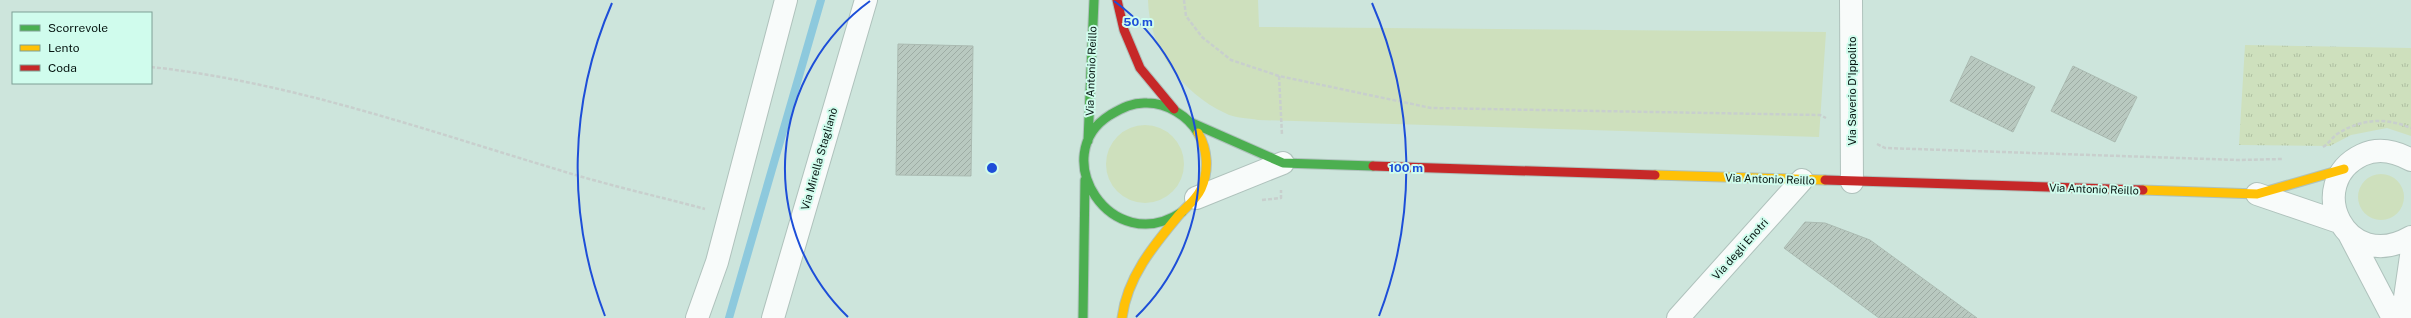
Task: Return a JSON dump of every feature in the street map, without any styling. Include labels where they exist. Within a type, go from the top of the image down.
[{"type":"street","points":[[697,318],[717,262],[786,0]]},
{"type":"street","name":"Via Mirella Staglianò","points":[[773,318],[866,0]]},
{"type":"street","name":"Via Antonio Reillo","points":[[1088,142],[1094,0]]},
{"type":"street","points":[[1117,0],[1124,30],[1140,68],[1174,109],[1190,122],[1202,139],[1207,159],[1205,179],[1189,205],[1154,246],[1136,274],[1122,308],[1122,318]]},
{"type":"street","name":"Via Saverio D'Ippolito","points":[[1851,0],[1852,182]]},
{"type":"street","points":[[1174,109],[1154,103],[1133,104],[1109,115],[1098,124],[1088,142],[1084,166],[1086,177],[1093,196],[1106,211],[1124,221],[1144,225],[1164,222],[1189,205]]},
{"type":"street","name":"Via Antonio Reillo","points":[[1190,122],[1283,163],[2258,194],[2344,169]]},
{"type":"street","points":[[2393,318],[2344,228],[2335,209],[2334,195],[2337,181],[2344,169],[2355,159],[2369,152],[2391,152],[2411,160]]},
{"type":"street","name":"Via Antonio Reillo","points":[[1189,205],[1283,163]]},
{"type":"street","points":[[1083,318],[1086,177]]},
{"type":"street","name":"Via degli Enotri","points":[[1678,318],[1802,180]]},
{"type":"street","name":"Via Antonio Reillo","points":[[2258,194],[2344,228],[2364,244],[2381,247],[2398,245],[2411,237]]},
{"type":"street","points":[[2402,318],[2411,256]]},
{"type":"path","points":[[1184,0],[1186,16],[1202,37],[1231,60],[1279,76]]},
{"type":"path","points":[[152,67],[201,73],[313,97],[485,146],[560,171],[729,215]]},
{"type":"green space","points":[[1148,0],[1258,0],[1259,27],[1826,32],[1819,137],[1258,120],[1237,117],[1229,115],[1195,94],[1171,67],[1161,52],[1154,36]]},
{"type":"green space","points":[[2245,45],[2411,48],[2411,136],[2387,128],[2351,135],[2330,146],[2239,145]]},
{"type":"green space","points":[[1137,125],[1153,125],[1167,131],[1178,142],[1184,156],[1184,172],[1178,186],[1167,197],[1153,203],[1137,203],[1123,197],[1112,186],[1106,172],[1106,156],[1112,142],[1123,131]]},
{"type":"green space","points":[[2376,174],[2386,174],[2394,178],[2400,184],[2404,192],[2404,202],[2400,210],[2394,216],[2386,220],[2376,220],[2368,216],[2362,210],[2358,202],[2358,192],[2362,184],[2368,178]]},
{"type":"building","points":[[898,44],[973,46],[971,176],[896,175]]},
{"type":"building","points":[[1971,56],[2035,87],[2013,132],[1950,101]]},
{"type":"building","points":[[2073,66],[2137,97],[2115,142],[2051,111]]},
{"type":"building","points":[[1805,222],[1825,223],[1870,240],[1977,318],[1879,318],[1784,248]]},
{"type":"waterway","points":[[729,318],[821,0]]},
{"type":"traffic: fast","points":[[1088,141],[1094,0]]},
{"type":"traffic: fast","points":[[1182,212],[1156,223],[1132,222],[1111,213],[1095,196],[1086,176],[1084,154],[1092,133],[1110,115],[1137,103],[1162,105],[1169,108],[1189,121],[1198,133]]},
{"type":"traffic: fast","points":[[1190,122],[1283,163],[1373,166]]},
{"type":"traffic: fast","points":[[1083,318],[1085,180]]},
{"type":"traffic: slow","points":[[1122,318],[1130,289],[1143,262],[1160,238],[1194,200],[1204,182],[1206,161],[1204,146],[1198,133]]},
{"type":"traffic: slow","points":[[2143,190],[2257,194],[2344,169]]},
{"type":"traffic: slow","points":[[1655,175],[1825,180]]},
{"type":"traffic: jam","points":[[1117,0],[1124,30],[1140,68],[1174,109]]},
{"type":"traffic: jam","points":[[1373,166],[1655,175]]},
{"type":"traffic: jam","points":[[1825,180],[2143,190]]}]
